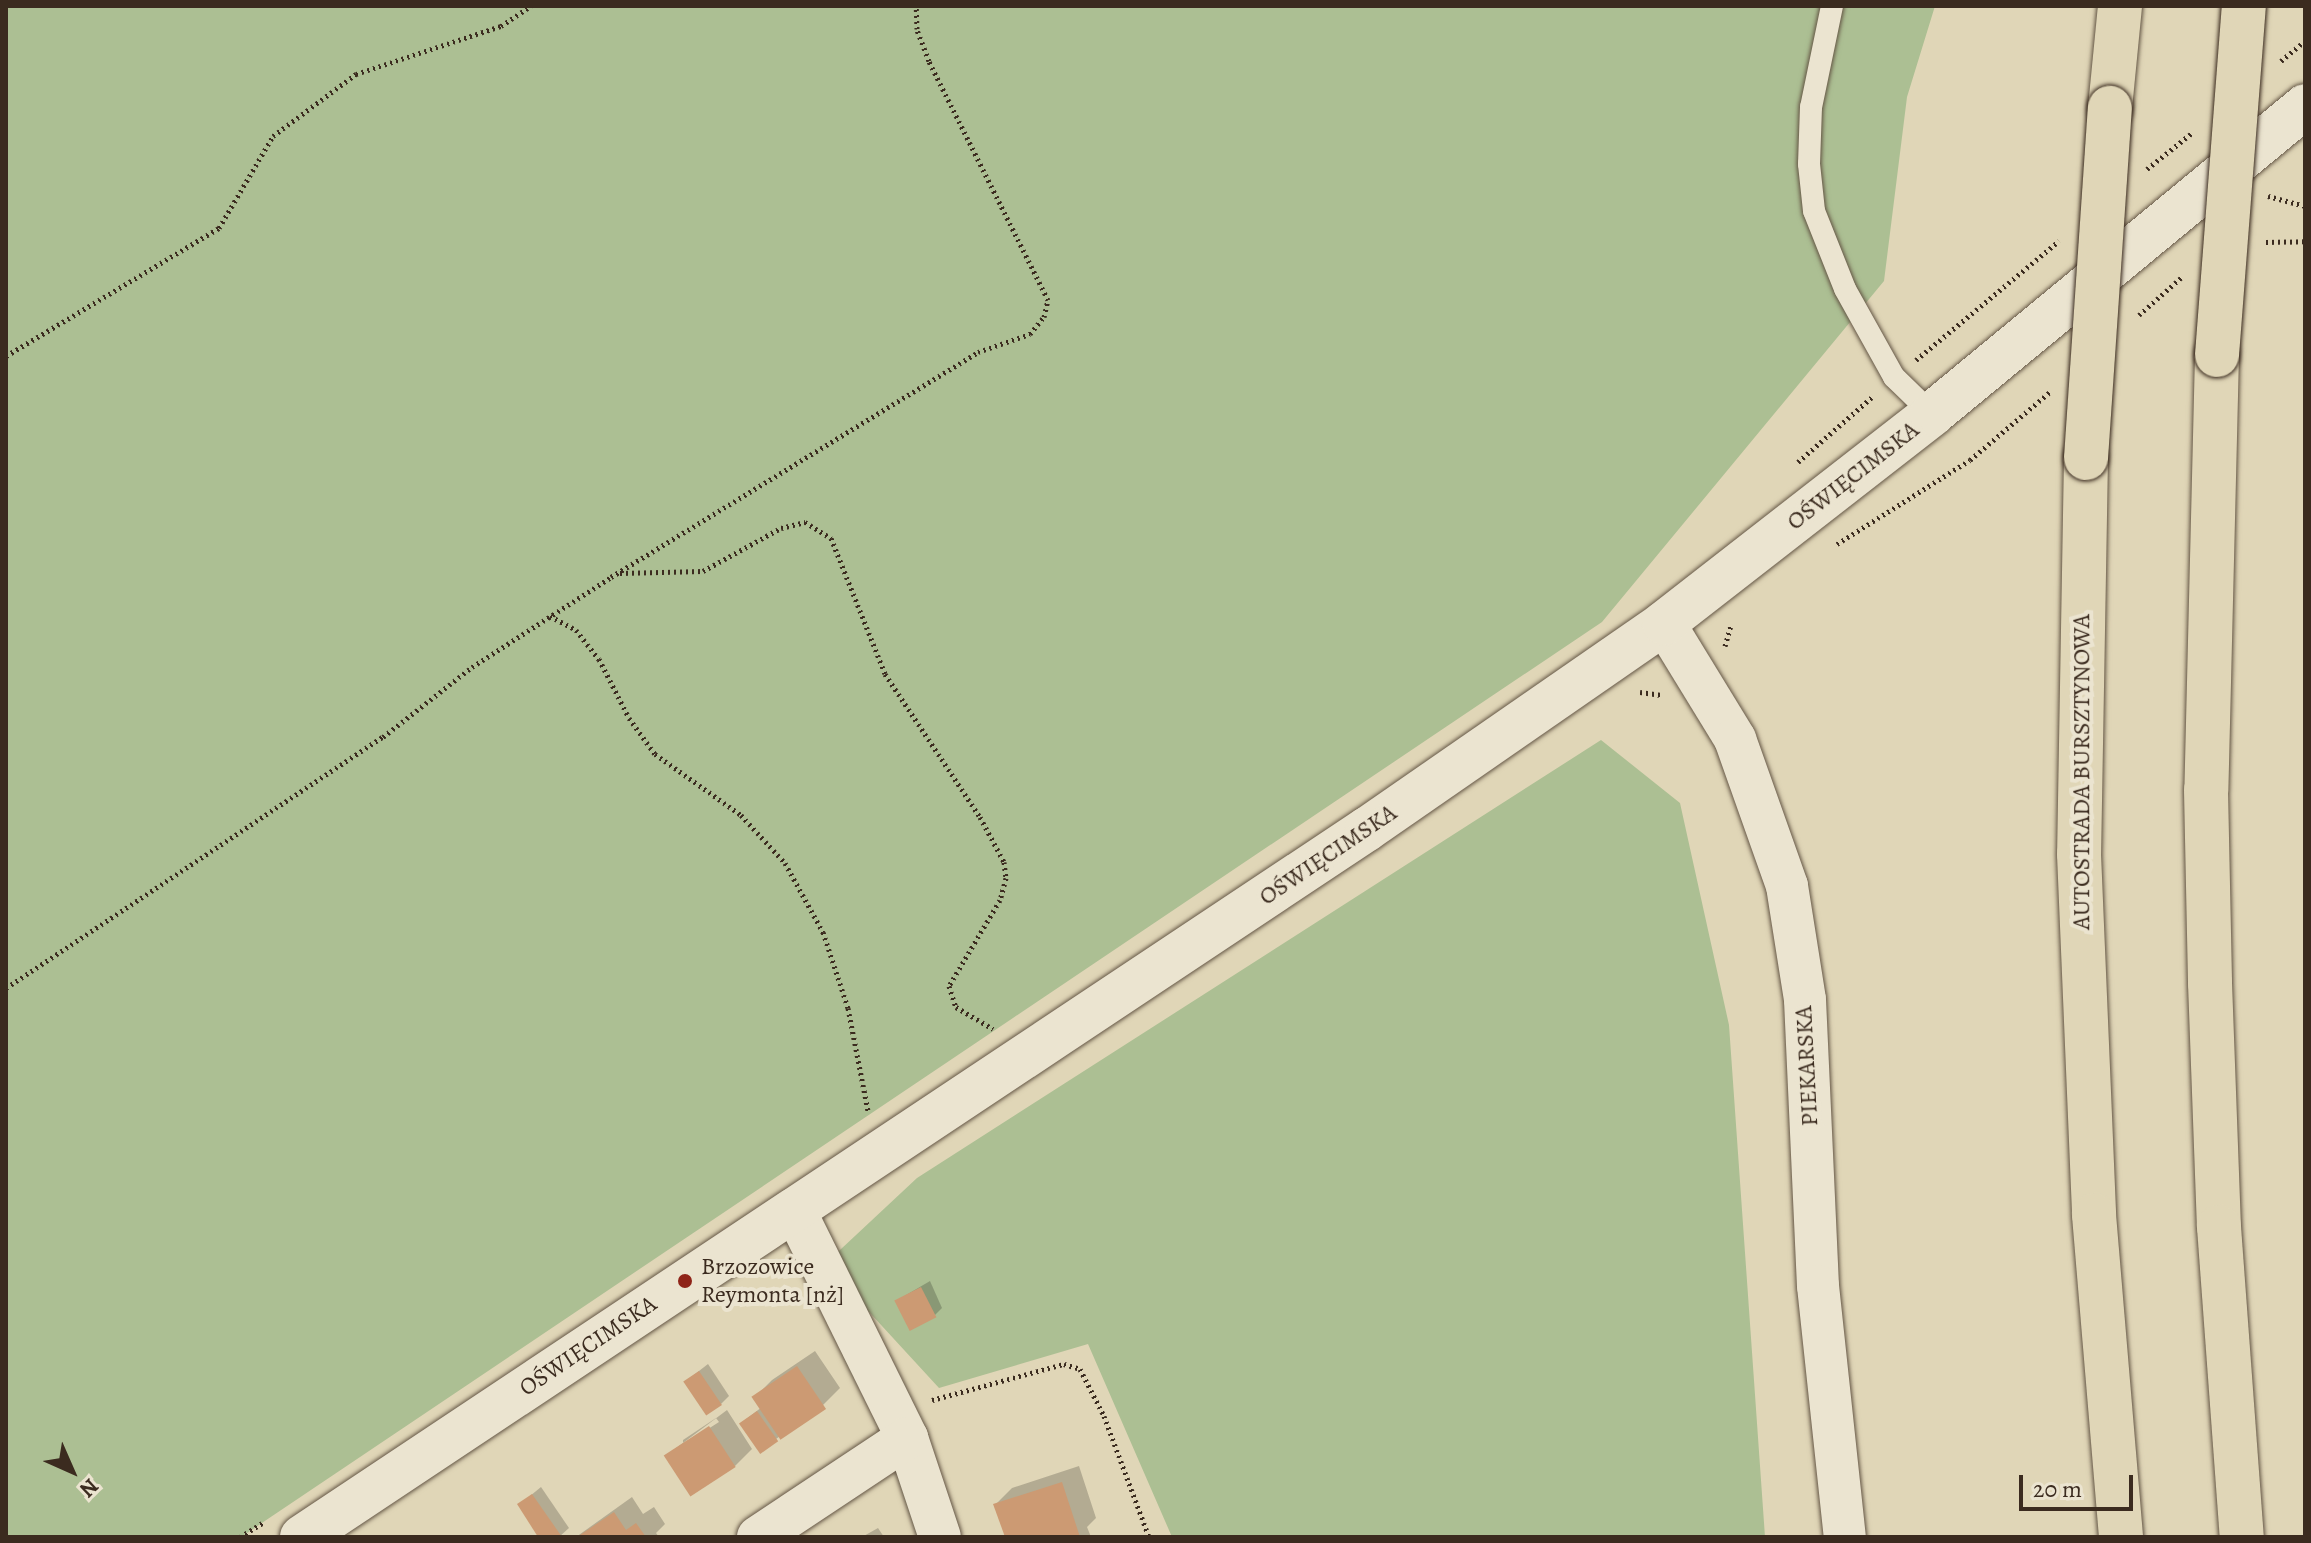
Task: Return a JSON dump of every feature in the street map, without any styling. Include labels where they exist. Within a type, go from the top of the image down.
[{"type":"highway","name":"AUTOSTRADA BURSZTYNOWA","points":[[2120,6],[2086,458],[2079,869],[2094,1215],[2121,1537]]},
{"type":"highway","points":[[2242,1537],[2219,1227],[2206,790],[2217,355],[2244,6]]},
{"type":"street","name":"OŚWIĘCIMSKA","points":[[284,1528],[794,1209],[1367,829],[1664,623],[1932,414],[2305,106]]},
{"type":"street","name":"PIEKARSKA","points":[[1664,623],[1735,739],[1787,886],[1805,1000],[1818,1286],[1845,1537]]},
{"type":"street","points":[[794,1209],[901,1425],[940,1537]]},
{"type":"street","points":[[758,1537],[901,1425]]},
{"type":"lane","points":[[1832,6],[1811,107],[1809,164],[1814,211],[1845,289],[1894,377],[1932,414]]},
{"type":"path","points":[[6,356],[219,228],[273,136],[356,74],[501,26],[531,6]]},
{"type":"path","points":[[6,988],[383,737],[472,667],[550,616],[978,352],[1030,334],[1044,317],[1048,300],[929,61],[917,29],[916,6]]},
{"type":"path","points":[[2268,71],[2305,41]]},
{"type":"path","points":[[2145,171],[2194,131]]},
{"type":"path","points":[[1789,470],[1894,377],[2072,231]]},
{"type":"path","points":[[2252,241],[2305,241]]},
{"type":"path","points":[[2131,322],[2188,272]]},
{"type":"path","points":[[1831,548],[1970,460],[2062,382]]},
{"type":"path","points":[[618,573],[703,571],[781,528],[805,522],[831,538],[885,674],[980,817],[1004,862],[1006,878],[1000,900],[949,986],[956,1007],[978,1024],[1002,1032],[988,1041]]},
{"type":"path","points":[[550,616],[576,630],[599,659],[629,718],[655,754],[741,815],[785,863],[823,932],[848,1008],[870,1120],[883,1111]]},
{"type":"path","points":[[1726,655],[1729,626],[1736,618]]},
{"type":"path","points":[[901,1425],[995,1379],[1064,1364],[1080,1369],[1104,1416],[1149,1537]]},
{"type":"path","points":[[240,1537],[284,1528]]},
{"type":"green space","points":[[6,6],[1935,6],[1907,97],[1884,281],[1602,622],[241,1537],[6,1537]]},
{"type":"green space","points":[[1601,740],[1680,803],[1729,1025],[1765,1537],[1172,1537],[1088,1344],[939,1388],[825,1264],[917,1178]]},
{"type":"building","points":[[921,1287],[936,1317],[910,1331],[894,1301]]},
{"type":"building","points":[[797,1366],[826,1409],[780,1440],[751,1397]]},
{"type":"building","points":[[699,1371],[722,1405],[706,1416],[683,1382]]},
{"type":"building","points":[[757,1411],[778,1441],[760,1454],[739,1424]]},
{"type":"building","points":[[709,1426],[736,1467],[690,1497],[664,1455]]},
{"type":"building","points":[[1062,1482],[1080,1537],[1005,1537],[993,1504]]},
{"type":"building","points":[[532,1494],[562,1537],[538,1537],[517,1504]]},
{"type":"building","points":[[614,1512],[626,1530],[636,1523],[646,1537],[577,1537]]},
{"type":"place","name":"Brzozowice Reymonta [nż]","points":[[685,1281]]}]
